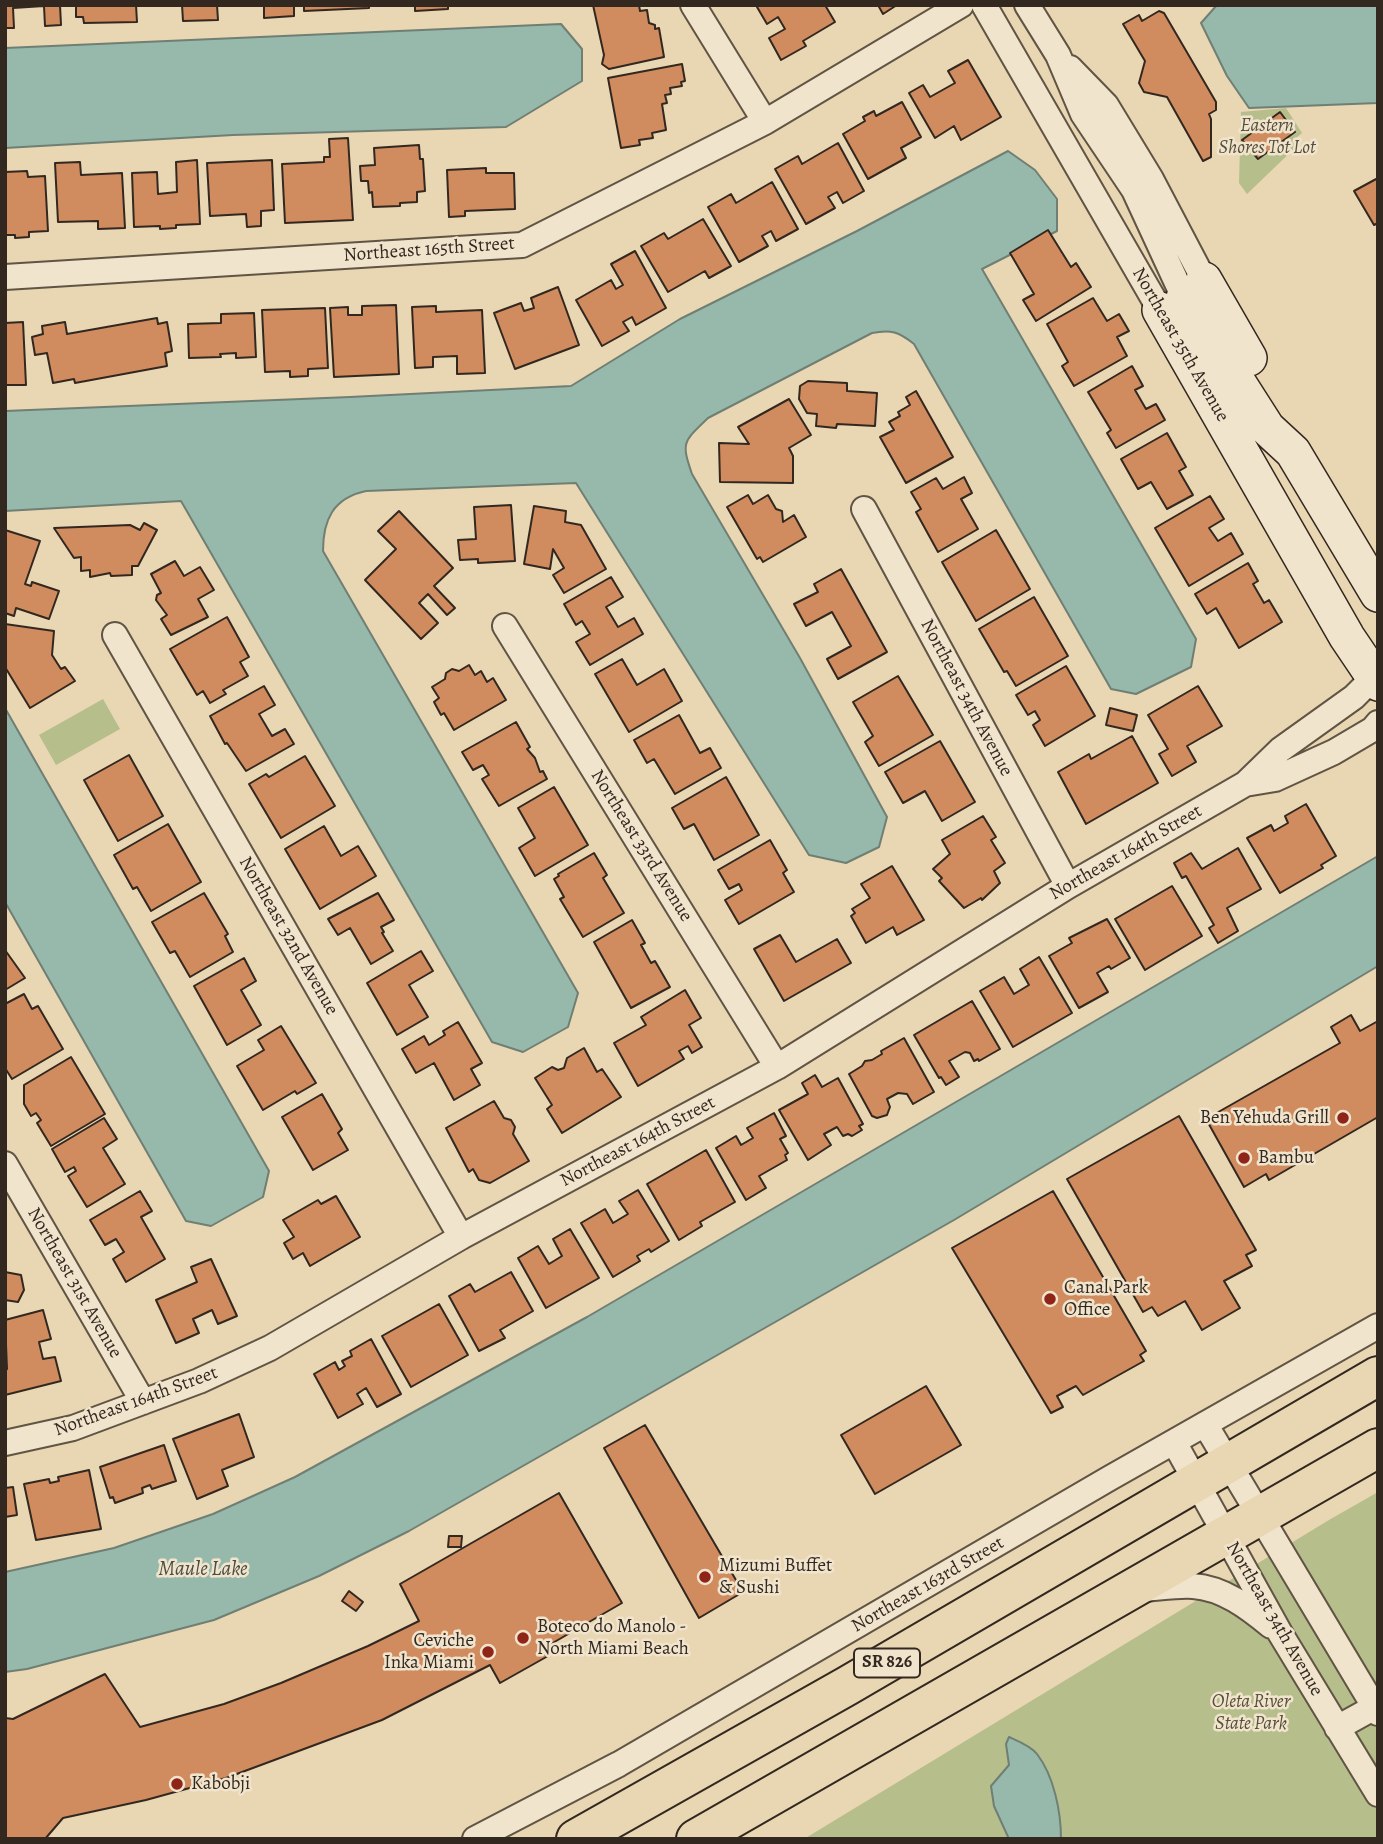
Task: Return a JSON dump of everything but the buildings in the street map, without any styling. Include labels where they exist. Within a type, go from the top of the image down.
[{"type":"main road","name":"SR 826","points":[[576,1839],[847,1686],[1378,1376]]},
{"type":"main road","name":"SR 826","points":[[696,1839],[1378,1448]]},
{"type":"street","points":[[694,5],[765,122]]},
{"type":"street","name":"Northeast 165th Street","points":[[5,276],[522,245],[765,122],[961,5]]},
{"type":"street","name":"Northeast 35th Avenue","points":[[984,5],[1183,296],[1284,419],[1293,452],[1378,594]]},
{"type":"street","name":"Northeast 35th Avenue","points":[[1027,5],[1059,58],[1083,114],[1113,162],[1114,190],[1183,296],[1347,637],[1376,678]]},
{"type":"street","name":"Northeast 35th Avenue","points":[[1059,58],[1106,106],[1151,179],[1183,296]]},
{"type":"street","name":"Northeast 34th Avenue","points":[[864,509],[1068,886]]},
{"type":"street","name":"Northeast 33rd Avenue","points":[[505,626],[777,1067]]},
{"type":"street","name":"Northeast 32nd Avenue","points":[[115,635],[461,1237]]},
{"type":"street","name":"Northeast 164th Street","points":[[5,1443],[73,1428],[200,1381],[270,1348],[461,1237],[777,1067],[1068,886],[1245,784],[1280,750],[1376,678]]},
{"type":"street","name":"Northeast 164th Street","points":[[1245,784],[1275,779],[1334,752],[1373,729],[1378,723]]},
{"type":"street","name":"Northeast 31st Avenue","points":[[5,1164],[143,1402]]},
{"type":"street","name":"Northeast 163rd Street","points":[[475,1839],[620,1764],[1378,1326]]},
{"type":"street","name":"Northeast 34th Avenue","points":[[1205,1424],[1225,1536],[1280,1633],[1378,1794]]},
{"type":"street","name":"Northeast 34th Avenue","points":[[1174,1442],[1260,1516],[1376,1710]]},
{"type":"street","points":[[1132,1589],[1194,1586],[1217,1591],[1248,1607],[1280,1633]]},
{"type":"street","points":[[1337,1728],[1376,1710]]},
{"type":"green space","name":"Eastern Shores Tot Lot","points":[[1286,108],[1302,133],[1295,139],[1299,144],[1247,194],[1239,183],[1241,112]]},
{"type":"green space","points":[[103,699],[120,729],[56,765],[39,735]]},
{"type":"green space","name":"Oleta River State Park","points":[[1378,1492],[1378,1839],[804,1839],[1329,1520]]},
{"type":"water","points":[[1217,5],[1378,5],[1378,103],[1249,108],[1227,76],[1201,23]]},
{"type":"water","points":[[561,24],[582,49],[582,81],[506,127],[233,135],[5,148],[5,48]]},
{"type":"water","points":[[1008,151],[1035,170],[1057,199],[1057,231],[982,269],[1196,639],[1191,667],[1136,694],[1111,689],[914,344],[899,334],[884,331],[872,333],[708,418],[693,432],[687,443],[686,455],[692,474],[800,658],[887,817],[879,847],[846,863],[809,855],[576,483],[366,491],[345,499],[332,512],[325,530],[323,551],[578,993],[568,1027],[523,1052],[492,1042],[181,501],[5,511],[5,411],[571,386],[680,319],[857,231]]},
{"type":"water","points":[[5,708],[269,1171],[263,1197],[211,1226],[186,1221],[5,902]]},
{"type":"water","name":"Maule Lake","points":[[1378,856],[1378,966],[954,1220],[409,1531],[319,1576],[214,1620],[27,1669],[5,1672],[5,1572],[114,1548],[213,1514],[295,1477],[587,1317]]},
{"type":"water","points":[[1009,1737],[1031,1749],[1043,1763],[1055,1795],[1061,1839],[1009,1839],[994,1806],[991,1786],[1009,1765],[1006,1744]]},
{"type":"place","name":"Ben Yehuda Grill","points":[[1343,1118]]},
{"type":"place","name":"Bambu","points":[[1244,1158]]},
{"type":"place","name":"Canal Park Office","points":[[1050,1299]]},
{"type":"place","name":"Mizumi Buffet & Sushi","points":[[705,1577]]},
{"type":"place","name":"Boteco do Manolo - North Miami Beach","points":[[523,1638]]},
{"type":"place","name":"Ceviche Inka Miami","points":[[488,1652]]},
{"type":"place","name":"Kabobji","points":[[177,1784]]}]
